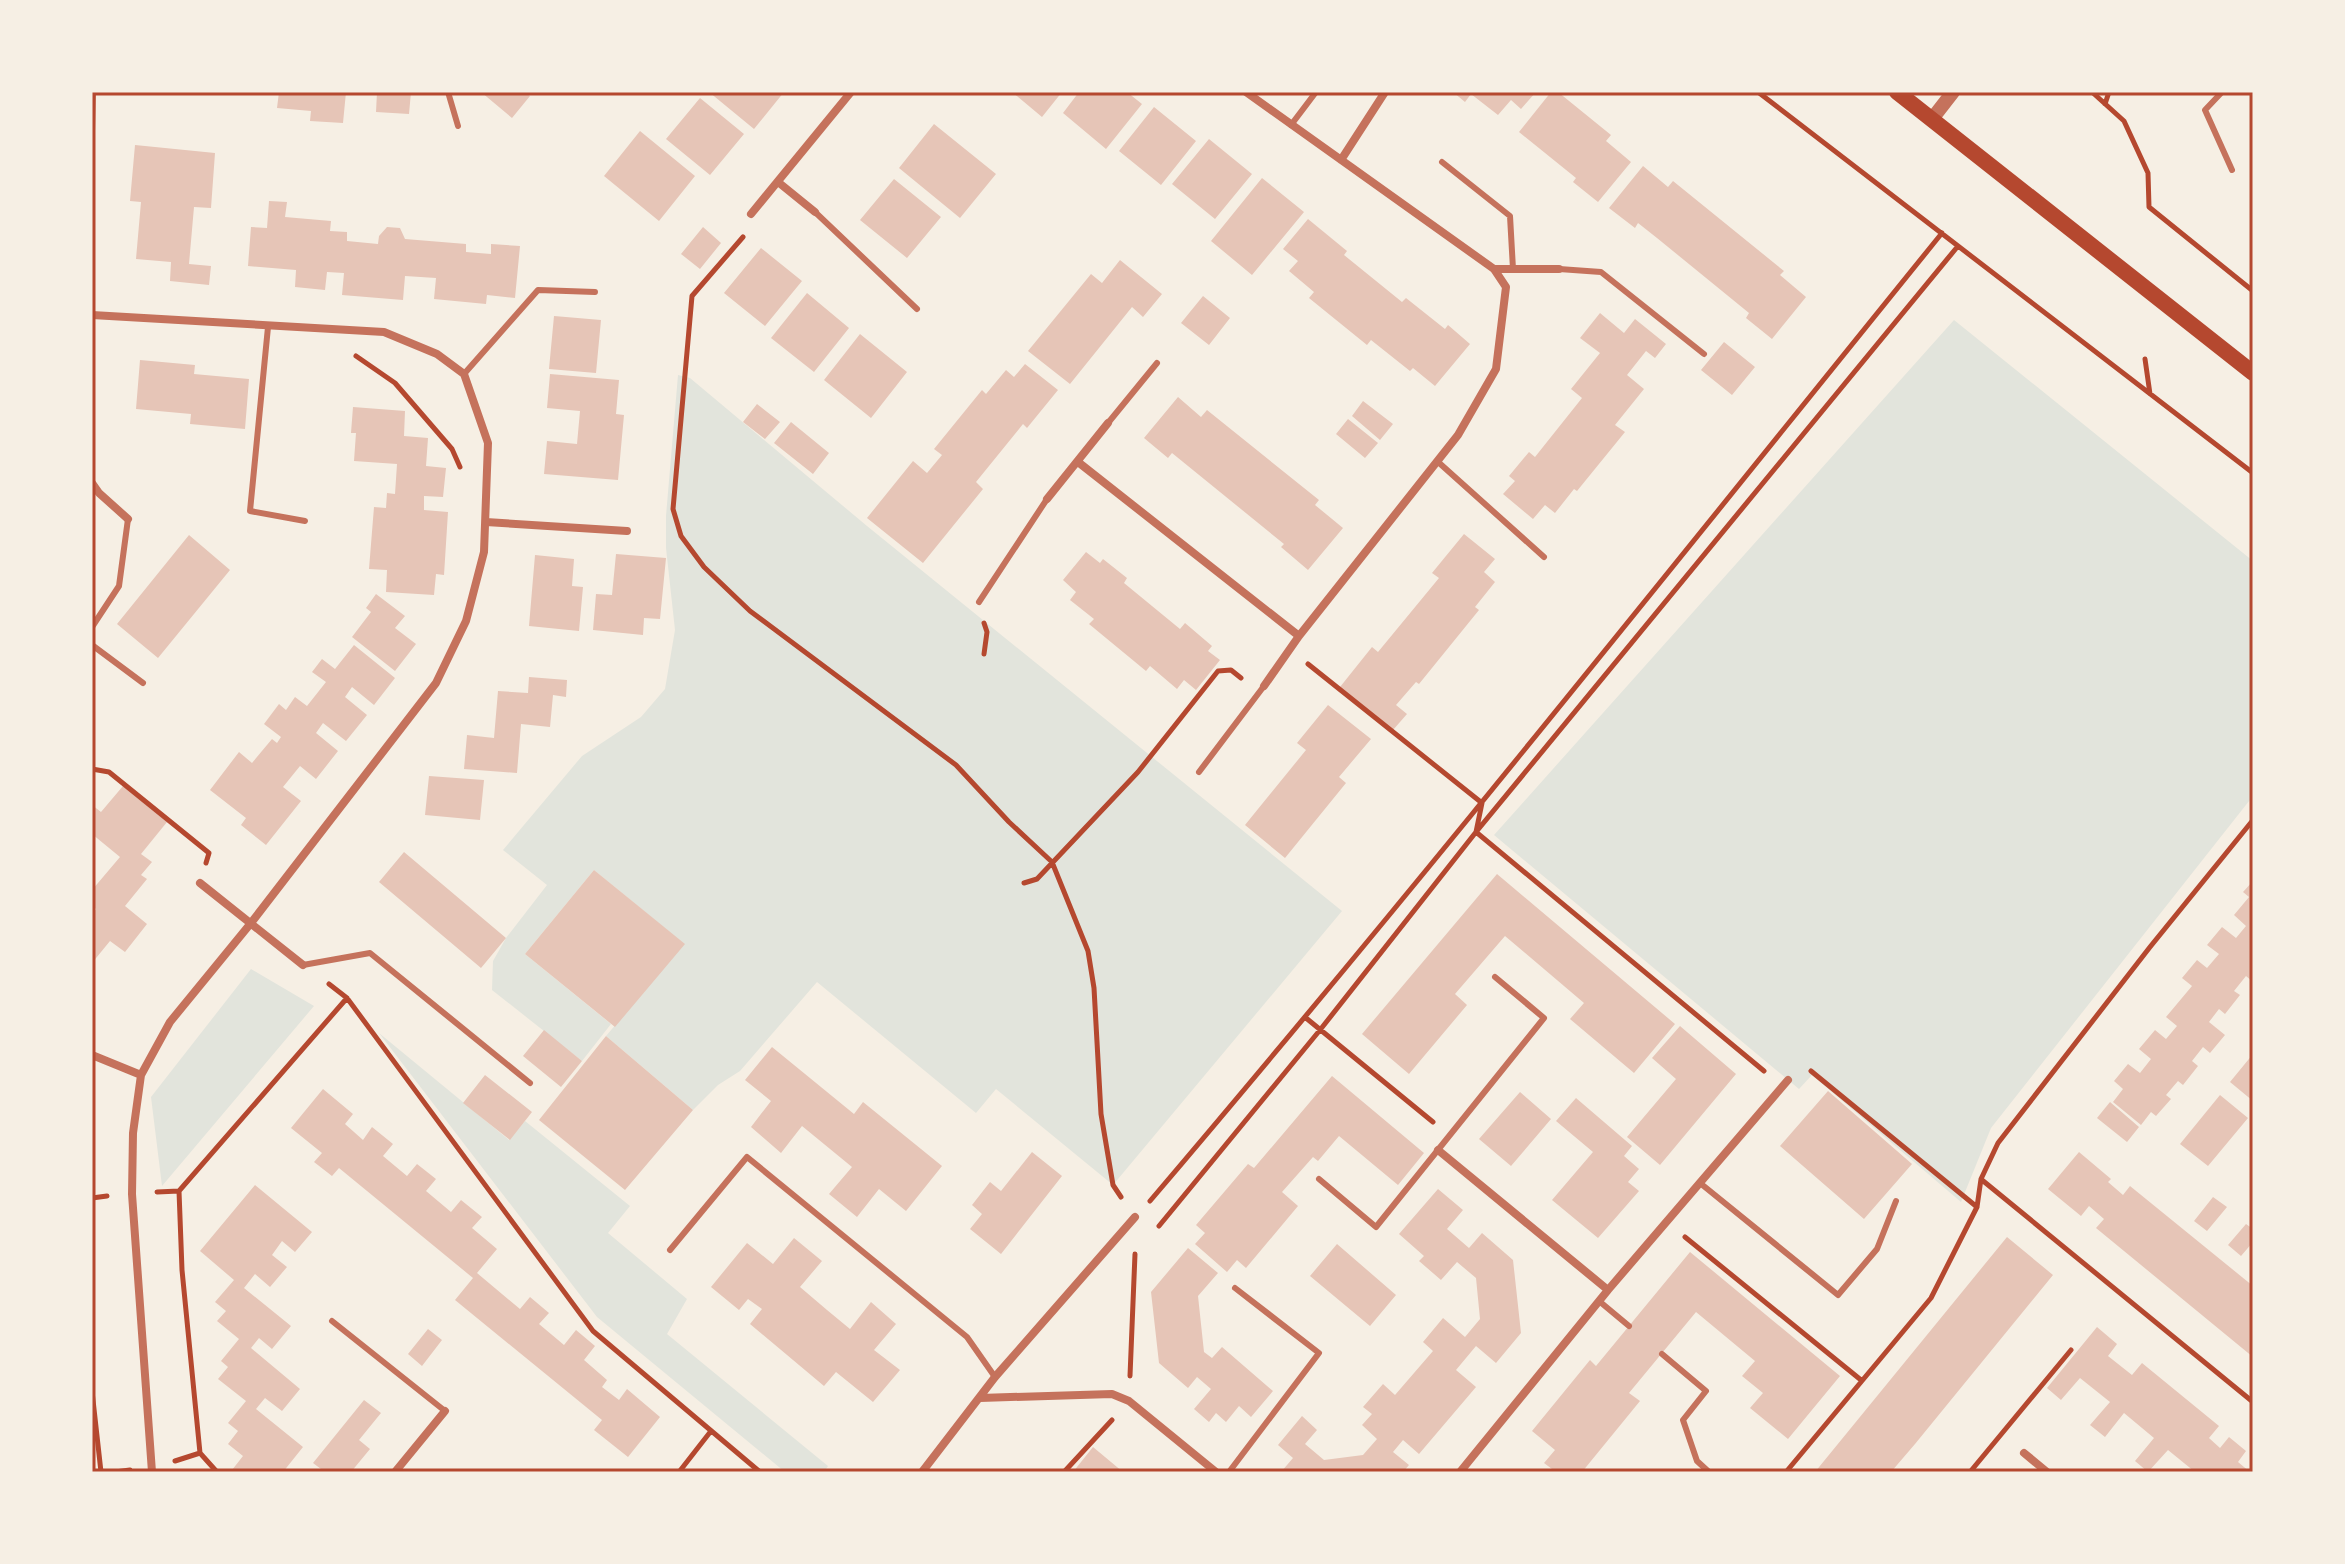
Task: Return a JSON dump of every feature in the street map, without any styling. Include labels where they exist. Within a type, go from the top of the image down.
[{"type":"main road","points":[[1897,92],[2253,373]]},
{"type":"street","points":[[751,214],[851,92]]},
{"type":"street","points":[[1246,92],[1494,269],[1506,287],[1496,369],[1458,435],[1299,636],[1262,689]]},
{"type":"street","points":[[1341,160],[1385,92]]},
{"type":"street","points":[[1932,119],[1953,92]]},
{"type":"street","points":[[778,182],[815,212]]},
{"type":"street","points":[[1494,269],[1559,269]]},
{"type":"street","points":[[92,315],[384,332],[437,354],[464,374],[488,443],[484,552],[466,621],[436,683],[251,923],[170,1022],[141,1075],[133,1133],[132,1194],[152,1472]]},
{"type":"street","points":[[1047,499],[1108,423]]},
{"type":"street","points":[[1078,462],[1299,636]]},
{"type":"street","points":[[92,483],[96,496],[128,519]]},
{"type":"street","points":[[486,522],[627,531]]},
{"type":"street","points":[[200,883],[303,965]]},
{"type":"street","points":[[92,1055],[141,1075]]},
{"type":"street","points":[[1460,1472],[1608,1290],[1786,1084]]},
{"type":"street","points":[[1438,1150],[1608,1290]]},
{"type":"street","points":[[922,1472],[995,1377],[1135,1217]]},
{"type":"street","points":[[980,1398],[1112,1394],[1129,1401],[1216,1472]]},
{"type":"street","points":[[395,1472],[445,1411]]},
{"type":"street","points":[[2024,1453],[2047,1472]]},
{"type":"lane","points":[[92,131],[93,92]]},
{"type":"lane","points":[[448,92],[458,126]]},
{"type":"lane","points":[[1291,125],[1316,92]]},
{"type":"lane","points":[[2222,92],[2205,110],[2232,170]]},
{"type":"lane","points":[[1442,162],[1510,216],[1513,269]]},
{"type":"lane","points":[[815,212],[917,309]]},
{"type":"lane","points":[[1559,269],[1601,272],[1704,354]]},
{"type":"lane","points":[[464,374],[538,290],[595,292]]},
{"type":"lane","points":[[268,327],[250,511],[305,521]]},
{"type":"lane","points":[[1108,423],[1157,363]]},
{"type":"lane","points":[[1437,461],[1544,557]]},
{"type":"lane","points":[[979,602],[1047,499]]},
{"type":"lane","points":[[92,627],[119,586],[128,519]]},
{"type":"lane","points":[[92,645],[143,683]]},
{"type":"lane","points":[[1199,772],[1262,689]]},
{"type":"lane","points":[[303,965],[370,953],[530,1083]]},
{"type":"lane","points":[[1319,1179],[1376,1227],[1544,1018],[1495,977]]},
{"type":"lane","points":[[670,1250],[747,1157],[967,1337],[995,1377]]},
{"type":"lane","points":[[1700,1183],[1838,1295],[1877,1249],[1896,1201]]},
{"type":"lane","points":[[1229,1472],[1319,1353],[1235,1288]]},
{"type":"lane","points":[[1599,1301],[1629,1326]]},
{"type":"lane","points":[[332,1321],[445,1411]]},
{"type":"lane","points":[[1662,1354],[1706,1391],[1683,1420],[1697,1461],[1709,1472]]},
{"type":"path","points":[[1758,92],[2253,473]]},
{"type":"path","points":[[2092,92],[2124,121],[2148,173],[2149,207],[2253,291]]},
{"type":"path","points":[[2105,104],[2109,92]]},
{"type":"path","points":[[751,214],[745,235],[692,296],[673,509],[681,536],[704,567],[750,611],[956,765],[1009,822],[1052,862],[1088,951],[1094,988],[1101,1114],[1113,1185],[1135,1217],[1129,1401],[1064,1472]]},
{"type":"path","points":[[1135,1217],[1306,1018],[1942,233]]},
{"type":"path","points":[[1155,1231],[1320,1030],[1476,832],[1958,246]]},
{"type":"path","points":[[315,329],[395,383],[452,449],[486,522]]},
{"type":"path","points":[[2145,359],[2150,395]]},
{"type":"path","points":[[1290,649],[1482,803]]},
{"type":"path","points":[[1024,883],[1037,879],[1138,772],[1218,671],[1231,670],[1262,689]]},
{"type":"path","points":[[92,769],[109,772],[209,853],[200,883]]},
{"type":"path","points":[[1476,832],[1482,803]]},
{"type":"path","points":[[1786,1472],[1931,1298],[1977,1207],[1981,1179],[1998,1143],[2253,820]]},
{"type":"path","points":[[1476,832],[1786,1084]]},
{"type":"path","points":[[303,965],[347,998],[593,1331],[760,1472]]},
{"type":"path","points":[[217,1472],[200,1453],[182,1270],[179,1191],[347,998]]},
{"type":"path","points":[[1306,1018],[1449,1136]]},
{"type":"path","points":[[1802,1064],[1977,1207]]},
{"type":"path","points":[[1981,1179],[2253,1402]]},
{"type":"path","points":[[1666,1222],[1861,1380]]},
{"type":"path","points":[[1135,1254],[1145,1242]]},
{"type":"path","points":[[1970,1472],[2071,1350]]},
{"type":"path","points":[[92,1391],[101,1472]]},
{"type":"path","points":[[679,1472],[711,1431]]},
{"type":"shaded area","points":[[1954,320],[2253,561],[2253,796],[1991,1128],[1961,1202],[1812,1075],[1799,1089],[1494,835]]},
{"type":"shaded area","points":[[678,375],[690,378],[867,526],[1342,911],[1113,1185],[996,1089],[976,1113],[817,982],[740,1071],[718,1085],[693,1110],[606,1036],[684,944],[594,870],[525,954],[611,1024],[582,1061],[492,990],[493,961],[506,938],[547,885],[503,850],[582,756],[641,717],[665,689],[675,630],[666,548],[666,516]]},
{"type":"shaded area","points":[[251,969],[314,1006],[162,1186],[151,1097]]},
{"type":"shaded area","points":[[379,1033],[509,1140],[525,1121],[630,1206],[608,1233],[687,1299],[667,1334],[828,1466],[824,1472],[785,1472],[597,1317]]},
{"type":"building","points":[[279,92],[346,92],[343,123],[310,121],[311,111],[277,108]]},
{"type":"building","points":[[377,92],[411,92],[409,114],[376,112]]},
{"type":"building","points":[[481,92],[524,92],[530,96],[512,118]]},
{"type":"building","points":[[709,92],[784,92],[754,129]]},
{"type":"building","points":[[1012,92],[1062,92],[1042,117]]},
{"type":"building","points":[[1079,92],[1127,92],[1142,104],[1106,149],[1063,113]]},
{"type":"building","points":[[1453,92],[1536,92],[1521,109],[1511,100],[1498,115],[1471,94],[1465,102]]},
{"type":"building","points":[[1551,92],[1558,92],[1611,135],[1606,141],[1631,162],[1598,202],[1573,182],[1576,178],[1519,132]]},
{"type":"building","points":[[700,98],[744,134],[710,175],[666,139]]},
{"type":"building","points":[[1154,107],[1196,141],[1161,185],[1119,151]]},
{"type":"building","points":[[934,124],[996,174],[960,218],[899,168]]},
{"type":"building","points":[[640,131],[695,176],[659,221],[604,176]]},
{"type":"building","points":[[1209,139],[1252,174],[1215,219],[1172,184]]},
{"type":"building","points":[[135,145],[215,153],[211,208],[194,207],[189,264],[211,266],[209,285],[170,281],[171,262],[136,259],[141,202],[130,201]]},
{"type":"building","points":[[1643,166],[1668,187],[1673,181],[1784,271],[1780,275],[1806,297],[1772,339],[1746,318],[1749,313],[1657,238],[1638,223],[1635,228],[1609,208]]},
{"type":"building","points":[[1262,178],[1304,212],[1252,275],[1211,241]]},
{"type":"building","points":[[894,179],[941,217],[907,258],[860,220]]},
{"type":"building","points":[[269,201],[287,202],[285,217],[331,221],[330,231],[347,232],[347,241],[378,244],[379,236],[387,227],[400,228],[405,239],[466,244],[466,252],[491,254],[491,244],[520,246],[515,298],[487,295],[486,304],[434,299],[436,278],[405,276],[403,300],[342,295],[344,273],[327,272],[325,290],[295,287],[296,270],[248,266],[251,227],[267,228]]},
{"type":"building","points":[[1308,219],[1347,251],[1344,255],[1402,302],[1406,298],[1445,329],[1448,325],[1470,344],[1435,386],[1413,368],[1410,371],[1371,340],[1367,345],[1309,298],[1314,292],[1289,271],[1298,261],[1283,249]]},
{"type":"building","points":[[703,227],[721,243],[700,269],[681,254]]},
{"type":"building","points":[[761,248],[802,281],[765,326],[724,293]]},
{"type":"building","points":[[1120,260],[1162,294],[1143,317],[1132,307],[1070,384],[1028,351],[1091,274],[1102,283]]},
{"type":"building","points":[[807,293],[849,328],[814,372],[771,338]]},
{"type":"building","points":[[1203,296],[1230,318],[1209,345],[1181,323]]},
{"type":"building","points":[[1600,313],[1624,333],[1635,319],[1666,344],[1655,358],[1646,351],[1627,375],[1644,389],[1615,425],[1625,432],[1555,513],[1545,505],[1533,519],[1503,494],[1515,481],[1509,476],[1529,452],[1535,457],[1582,398],[1571,389],[1600,353],[1580,338]]},
{"type":"building","points":[[554,316],[601,320],[596,373],[549,369]]},
{"type":"building","points":[[860,334],[907,372],[871,418],[824,380]]},
{"type":"building","points":[[1724,342],[1755,367],[1732,395],[1701,370]]},
{"type":"building","points":[[140,360],[195,365],[194,374],[249,379],[245,429],[190,424],[191,414],[136,409]]},
{"type":"building","points":[[1025,364],[1058,390],[1027,428],[1023,424],[976,482],[983,489],[923,563],[867,518],[913,461],[927,473],[942,455],[934,449],[982,390],[986,394],[1006,370],[1014,377]]},
{"type":"building","points":[[550,374],[619,380],[616,414],[624,415],[618,480],[544,474],[547,441],[577,444],[580,411],[547,408]]},
{"type":"building","points":[[1178,397],[1201,417],[1207,410],[1319,500],[1315,505],[1343,528],[1308,570],[1281,547],[1284,544],[1172,453],[1168,458],[1144,438]]},
{"type":"building","points":[[1363,401],[1393,424],[1380,440],[1352,416]]},
{"type":"building","points":[[757,404],[780,422],[765,439],[743,422]]},
{"type":"building","points":[[353,407],[405,411],[404,436],[428,438],[426,466],[446,468],[443,497],[424,496],[424,510],[448,512],[444,575],[436,574],[434,595],[386,592],[387,570],[369,569],[374,507],[386,508],[387,493],[395,494],[397,464],[354,461],[356,433],[351,433]]},
{"type":"building","points":[[1348,419],[1378,443],[1365,458],[1336,434]]},
{"type":"building","points":[[791,422],[829,453],[813,474],[774,443]]},
{"type":"building","points":[[1464,534],[1495,559],[1484,572],[1495,582],[1475,607],[1479,610],[1419,684],[1416,682],[1396,705],[1407,714],[1393,730],[1340,687],[1372,647],[1378,652],[1439,578],[1432,573]]},
{"type":"building","points":[[189,535],[230,570],[158,658],[117,624]]},
{"type":"building","points":[[1086,552],[1100,563],[1103,559],[1127,578],[1124,583],[1180,629],[1185,623],[1212,646],[1208,651],[1220,660],[1196,690],[1184,680],[1177,689],[1150,666],[1146,671],[1089,624],[1094,619],[1070,600],[1076,592],[1063,580]]},
{"type":"building","points":[[616,554],[666,558],[660,619],[644,618],[643,635],[593,630],[596,594],[612,595]]},
{"type":"building","points":[[535,555],[574,559],[572,586],[583,587],[579,631],[529,626]]},
{"type":"building","points":[[376,594],[405,616],[395,628],[416,644],[395,671],[352,637],[371,612],[366,608]]},
{"type":"building","points":[[354,645],[395,678],[374,705],[352,687],[345,697],[367,715],[346,741],[323,723],[316,733],[338,751],[316,779],[300,766],[283,787],[301,801],[266,845],[241,825],[246,818],[210,790],[239,752],[252,763],[272,739],[277,743],[281,737],[264,724],[279,704],[286,710],[295,697],[307,706],[326,682],[312,672],[322,659],[335,669]]},
{"type":"building","points":[[529,677],[567,680],[566,697],[553,695],[550,727],[521,724],[517,773],[464,769],[467,735],[494,738],[498,691],[528,693]]},
{"type":"building","points":[[1328,705],[1371,739],[1339,777],[1346,783],[1285,858],[1245,825],[1306,750],[1297,743]]},
{"type":"building","points":[[429,776],[484,780],[480,820],[425,815]]},
{"type":"building","points":[[123,786],[167,822],[141,854],[152,862],[141,875],[147,879],[125,906],[147,924],[125,952],[110,941],[92,963],[92,914],[96,909],[92,906],[92,890],[120,857],[92,834],[92,805],[101,812]]},
{"type":"building","points":[[404,852],[506,938],[481,968],[379,882]]},
{"type":"building","points":[[594,870],[685,944],[615,1027],[525,954]]},
{"type":"building","points":[[1497,874],[1675,1024],[1634,1073],[1570,1019],[1584,1003],[1505,936],[1455,994],[1467,1005],[1409,1074],[1362,1034]]},
{"type":"building","points":[[2253,881],[2253,982],[2246,976],[2234,991],[2240,995],[2225,1014],[2219,1009],[2209,1022],[2225,1035],[2210,1053],[2203,1047],[2192,1061],[2198,1066],[2183,1085],[2178,1081],[2166,1095],[2171,1099],[2156,1116],[2151,1112],[2141,1125],[2113,1102],[2123,1089],[2114,1081],[2128,1064],[2140,1073],[2151,1059],[2139,1049],[2155,1030],[2166,1039],[2177,1026],[2166,1017],[2192,986],[2182,978],[2197,960],[2207,968],[2219,954],[2207,945],[2222,927],[2236,938],[2246,926],[2234,915],[2249,897],[2243,892]]},
{"type":"building","points":[[1680,1026],[1736,1074],[1660,1165],[1627,1137],[1676,1079],[1652,1058]]},
{"type":"building","points":[[544,1030],[582,1061],[561,1087],[523,1056]]},
{"type":"building","points":[[606,1036],[693,1110],[625,1190],[539,1120]]},
{"type":"building","points":[[772,1047],[854,1114],[863,1102],[942,1166],[906,1211],[879,1189],[857,1217],[829,1194],[852,1167],[802,1126],[781,1153],[751,1127],[771,1101],[745,1080]]},
{"type":"building","points":[[2253,1054],[2253,1101],[2230,1082]]},
{"type":"building","points":[[485,1075],[532,1112],[510,1140],[463,1103]]},
{"type":"building","points":[[1332,1076],[1424,1153],[1398,1185],[1339,1136],[1318,1161],[1313,1157],[1282,1192],[1298,1206],[1246,1268],[1237,1260],[1227,1272],[1195,1244],[1205,1233],[1196,1225],[1248,1164],[1254,1168]]},
{"type":"building","points":[[323,1089],[353,1114],[345,1124],[363,1140],[372,1127],[393,1144],[383,1156],[407,1176],[417,1164],[436,1179],[426,1191],[451,1212],[461,1200],[482,1217],[472,1228],[497,1249],[477,1273],[520,1309],[530,1297],[549,1313],[539,1324],[564,1345],[576,1330],[595,1346],[584,1360],[607,1380],[602,1387],[619,1400],[627,1389],[660,1417],[628,1457],[594,1430],[602,1420],[455,1300],[473,1278],[339,1168],[332,1176],[314,1162],[322,1153],[291,1128]]},
{"type":"building","points":[[1828,1091],[1912,1164],[1864,1219],[1780,1146]]},
{"type":"building","points":[[1520,1092],[1551,1119],[1511,1166],[1479,1139]]},
{"type":"building","points":[[2220,1095],[2248,1118],[2208,1166],[2180,1144]]},
{"type":"building","points":[[1576,1098],[1632,1146],[1624,1156],[1639,1169],[1628,1182],[1639,1191],[1598,1238],[1552,1200],[1593,1152],[1556,1121]]},
{"type":"building","points":[[2110,1102],[2139,1127],[2127,1142],[2097,1118]]},
{"type":"building","points":[[1032,1152],[1062,1176],[1001,1254],[970,1229],[982,1214],[972,1205],[990,1182],[1001,1191]]},
{"type":"building","points":[[2079,1152],[2111,1179],[2108,1182],[2123,1195],[2130,1186],[2253,1286],[2253,1357],[2096,1228],[2104,1219],[2089,1206],[2081,1216],[2048,1189]]},
{"type":"building","points":[[255,1185],[312,1232],[295,1252],[282,1241],[272,1255],[287,1267],[270,1287],[255,1274],[244,1288],[291,1326],[272,1349],[259,1338],[251,1348],[300,1389],[282,1411],[265,1398],[256,1409],[303,1447],[283,1472],[232,1470],[243,1456],[228,1444],[238,1431],[228,1423],[246,1401],[218,1379],[228,1367],[221,1361],[239,1339],[217,1321],[226,1311],[215,1302],[234,1280],[200,1251]]},
{"type":"building","points":[[1438,1189],[1463,1210],[1447,1229],[1469,1248],[1482,1233],[1513,1260],[1521,1333],[1496,1363],[1476,1346],[1456,1370],[1476,1387],[1419,1454],[1403,1440],[1393,1452],[1409,1465],[1403,1472],[1281,1472],[1293,1458],[1278,1445],[1302,1416],[1317,1430],[1305,1444],[1324,1460],[1363,1455],[1377,1439],[1362,1425],[1372,1414],[1363,1407],[1383,1384],[1395,1395],[1433,1351],[1423,1342],[1443,1318],[1465,1337],[1480,1319],[1476,1278],[1457,1262],[1441,1280],[1419,1261],[1424,1256],[1399,1234]]},
{"type":"building","points":[[2213,1197],[2227,1207],[2207,1231],[2194,1221]]},
{"type":"building","points":[[2246,1224],[2253,1229],[2253,1242],[2241,1256],[2228,1245]]},
{"type":"building","points":[[2007,1237],[2053,1275],[1915,1444],[1891,1472],[1815,1472]]},
{"type":"building","points":[[794,1238],[822,1261],[800,1287],[827,1310],[850,1329],[871,1302],[896,1324],[874,1350],[900,1370],[873,1402],[836,1372],[824,1386],[750,1324],[762,1309],[748,1299],[739,1310],[711,1287],[747,1243],[773,1264]]},
{"type":"building","points":[[1337,1244],[1396,1295],[1370,1326],[1310,1276]]},
{"type":"building","points":[[1188,1248],[1218,1273],[1198,1296],[1204,1352],[1212,1358],[1222,1347],[1273,1391],[1251,1417],[1239,1406],[1226,1422],[1216,1413],[1209,1422],[1194,1409],[1211,1389],[1197,1377],[1188,1388],[1159,1363],[1151,1292]]},
{"type":"building","points":[[1690,1252],[1840,1376],[1788,1439],[1750,1408],[1763,1393],[1742,1376],[1755,1361],[1696,1312],[1629,1393],[1640,1401],[1582,1472],[1556,1472],[1544,1463],[1555,1450],[1532,1431],[1590,1360],[1596,1366]]},
{"type":"building","points":[[2097,1327],[2117,1344],[2108,1356],[2132,1375],[2142,1363],[2219,1426],[2209,1438],[2220,1448],[2229,1437],[2246,1451],[2238,1462],[2250,1472],[2195,1472],[2168,1450],[2148,1472],[2135,1461],[2154,1438],[2124,1413],[2105,1437],[2090,1425],[2110,1402],[2080,1378],[2061,1400],[2047,1388]]},
{"type":"building","points":[[428,1329],[442,1340],[422,1366],[408,1354]]},
{"type":"building","points":[[364,1400],[381,1413],[359,1440],[370,1449],[351,1472],[325,1472],[313,1463]]},
{"type":"building","points":[[1093,1447],[1123,1472],[1073,1472]]}]
